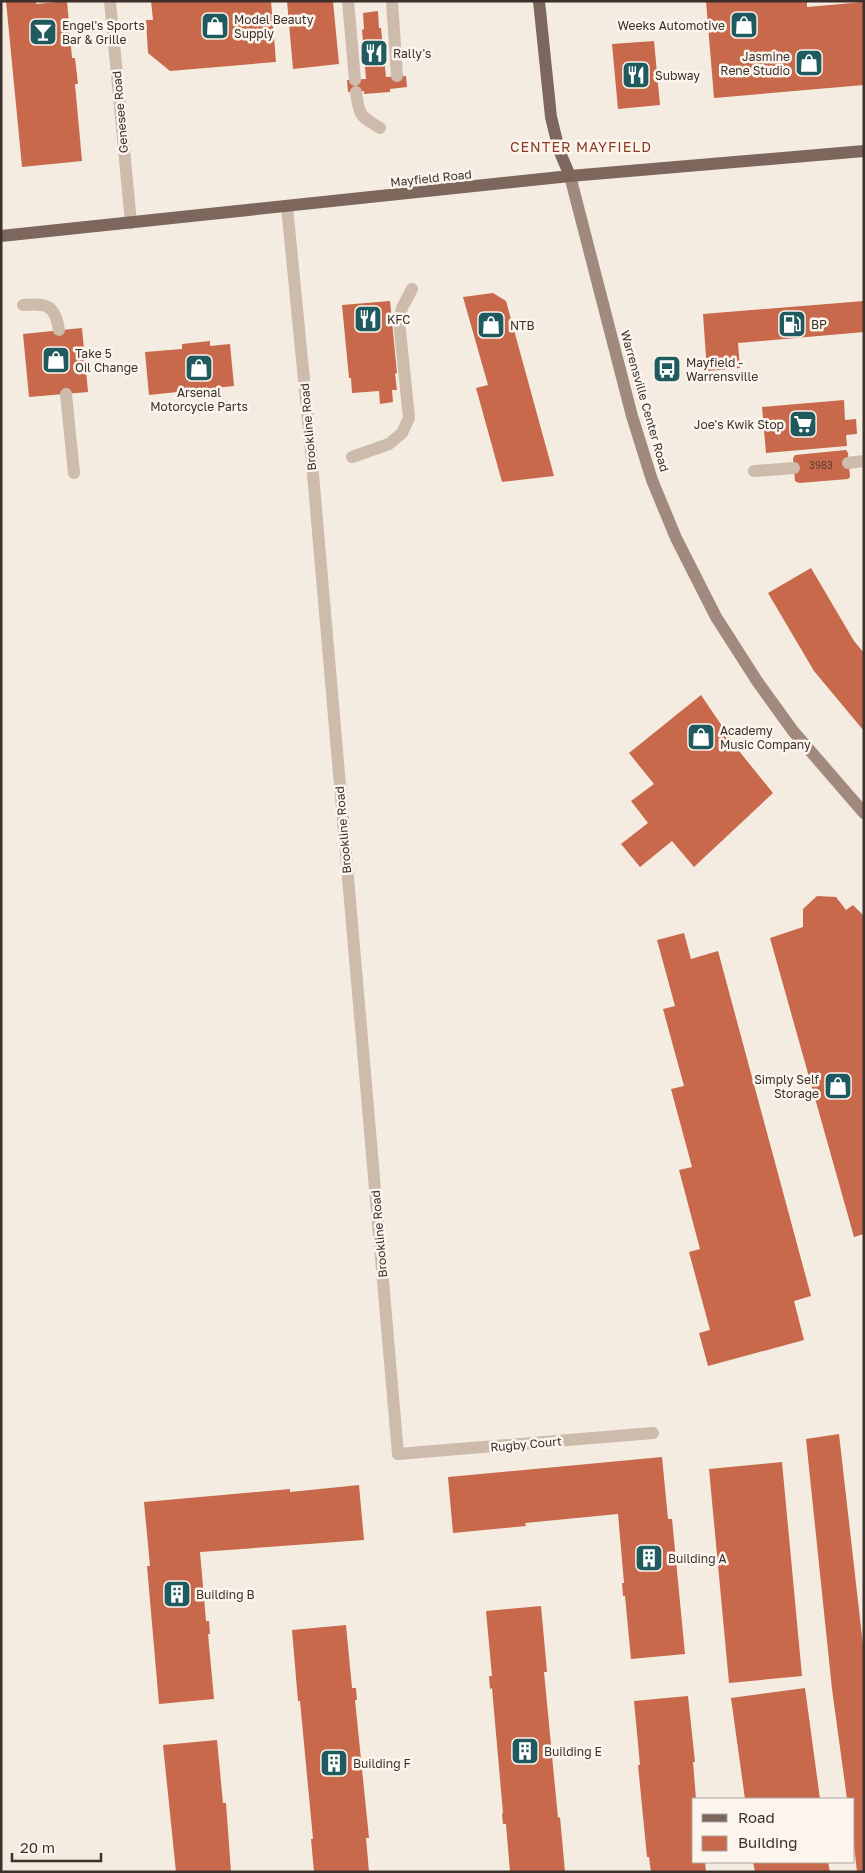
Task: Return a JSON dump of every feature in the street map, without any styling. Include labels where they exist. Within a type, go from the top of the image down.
[{"type":"main road","name":"Warrensville Center Road","points":[[539,1],[551,117],[559,150],[570,176],[632,416],[652,480],[676,538],[716,617],[757,681],[793,731],[864,812]]},
{"type":"main road","name":"Mayfield Road","points":[[1,236],[570,176],[864,151]]},
{"type":"street","name":"Genesee Road","points":[[110,1],[131,223]]},
{"type":"street","points":[[348,1],[359,113],[366,120],[380,128]]},
{"type":"street","points":[[392,1],[397,76]]},
{"type":"street","name":"Brookline Road","points":[[287,207],[311,451],[398,1454]]},
{"type":"street","points":[[352,457],[390,444],[402,433],[409,418],[399,322],[402,308],[412,289]]},
{"type":"street","points":[[22,305],[36,304],[46,306],[52,310],[56,313],[59,330]]},
{"type":"street","points":[[66,394],[74,473]]},
{"type":"street","points":[[848,462],[864,461]]},
{"type":"street","points":[[754,471],[794,468]]},
{"type":"street","name":"Rugby Court","points":[[398,1454],[653,1433]]},
{"type":"building","points":[[6,1],[36,1],[36,4],[67,1],[72,58],[75,58],[78,84],[75,84],[82,161],[22,167]]},
{"type":"building","points":[[151,1],[271,1],[276,62],[170,71],[148,53],[146,20],[153,20]]},
{"type":"building","points":[[287,1],[333,1],[339,64],[293,69]]},
{"type":"building","points":[[706,1],[807,1],[807,7],[864,2],[864,85],[714,98]]},
{"type":"building","name":"Rally's","points":[[378,11],[386,77],[406,76],[407,87],[390,89],[390,92],[364,94],[364,91],[348,92],[347,80],[366,79],[362,30],[364,29],[363,13]]},
{"type":"building","name":"Subway","points":[[654,41],[660,105],[618,109],[612,44]]},
{"type":"building","points":[[493,293],[506,301],[554,476],[502,482],[476,388],[488,385],[463,297]]},
{"type":"building","points":[[390,301],[397,390],[392,390],[393,402],[380,404],[379,391],[352,393],[342,305]]},
{"type":"building","points":[[864,301],[864,332],[738,343],[740,368],[707,371],[703,314]]},
{"type":"building","points":[[82,328],[88,392],[29,397],[23,334]]},
{"type":"building","points":[[210,341],[210,346],[230,344],[234,386],[149,395],[145,352],[182,349],[182,344]]},
{"type":"building","points":[[844,400],[845,420],[856,419],[857,434],[846,435],[847,446],[766,453],[762,407]]},
{"type":"building","points":[[846,450],[848,453],[850,477],[848,479],[799,483],[795,481],[793,458],[795,455]]},
{"type":"building","points":[[811,568],[854,641],[864,653],[864,731],[814,671],[768,593]]},
{"type":"building","points":[[701,695],[739,751],[773,793],[694,867],[672,841],[640,867],[621,844],[648,823],[631,801],[654,784],[629,753]]},
{"type":"building","name":"Simply Self Storage","points":[[817,896],[836,897],[846,910],[853,905],[864,916],[864,1234],[854,1237],[770,938],[803,927],[803,909]]},
{"type":"building","points":[[684,933],[691,959],[718,951],[811,1296],[794,1301],[804,1340],[708,1366],[699,1333],[710,1330],[689,1252],[700,1249],[679,1170],[692,1167],[671,1089],[684,1086],[663,1009],[675,1006],[657,940]]},
{"type":"building","points":[[839,1434],[864,1654],[864,1872],[857,1872],[855,1855],[855,1798],[847,1798],[832,1689],[806,1439]]},
{"type":"building","name":"Building A","points":[[662,1457],[668,1519],[672,1519],[685,1654],[631,1659],[625,1596],[623,1596],[622,1583],[624,1583],[618,1514],[525,1523],[526,1526],[453,1533],[448,1477]]},
{"type":"building","points":[[782,1462],[802,1676],[729,1683],[709,1469]]},
{"type":"building","name":"Building B","points":[[359,1485],[364,1540],[200,1552],[206,1621],[209,1621],[210,1634],[208,1634],[214,1699],[159,1704],[147,1566],[150,1566],[144,1502],[290,1489],[290,1492]]},
{"type":"building","name":"Building E","points":[[541,1606],[547,1672],[544,1672],[565,1872],[510,1872],[506,1824],[503,1824],[502,1814],[492,1688],[490,1689],[489,1676],[492,1676],[486,1611]]},
{"type":"building","name":"Building F","points":[[346,1625],[352,1688],[356,1688],[357,1700],[355,1700],[369,1838],[366,1838],[369,1872],[314,1872],[311,1839],[313,1839],[292,1630]]},
{"type":"building","points":[[805,1688],[820,1798],[745,1798],[731,1698]]},
{"type":"building","points":[[688,1696],[695,1762],[693,1762],[696,1798],[692,1798],[692,1863],[705,1863],[706,1872],[651,1872],[649,1857],[647,1857],[634,1701]]},
{"type":"building","points":[[217,1740],[223,1803],[226,1803],[231,1872],[176,1872],[163,1745]]},
{"type":"building","points":[[753,1863],[828,1863],[830,1872],[755,1872]]},
{"type":"place","name":"Weeks Automotive","points":[[744,25]]},
{"type":"place","name":"Model Beauty Supply","points":[[215,26]]},
{"type":"place","name":"Engel's Sports Bar & Grille","points":[[43,32]]},
{"type":"place","name":"Rally's","points":[[374,53]]},
{"type":"place","name":"Jasmine Rene Studio","points":[[809,63]]},
{"type":"place","name":"Subway","points":[[636,75]]},
{"type":"place","name":"KFC","points":[[368,319]]},
{"type":"place","name":"BP","points":[[792,324]]},
{"type":"place","name":"NTB","points":[[491,325]]},
{"type":"place","name":"Take 5 Oil Change","points":[[56,360]]},
{"type":"place","name":"Arsenal Motorcycle Parts","points":[[199,368]]},
{"type":"place","name":"Mayfield - Warrensville","points":[[667,369]]},
{"type":"place","name":"Joe's Kwik Stop","points":[[803,424]]},
{"type":"place","name":"Academy Music Company","points":[[701,737]]},
{"type":"place","name":"Simply Self Storage","points":[[838,1086]]},
{"type":"place","name":"Building A","points":[[649,1558]]},
{"type":"place","name":"Building B","points":[[177,1594]]},
{"type":"place","name":"Building E","points":[[525,1751]]},
{"type":"place","name":"Building F","points":[[334,1763]]},
{"type":"district","name":"CENTER MAYFIELD","points":[[581,146]]}]
